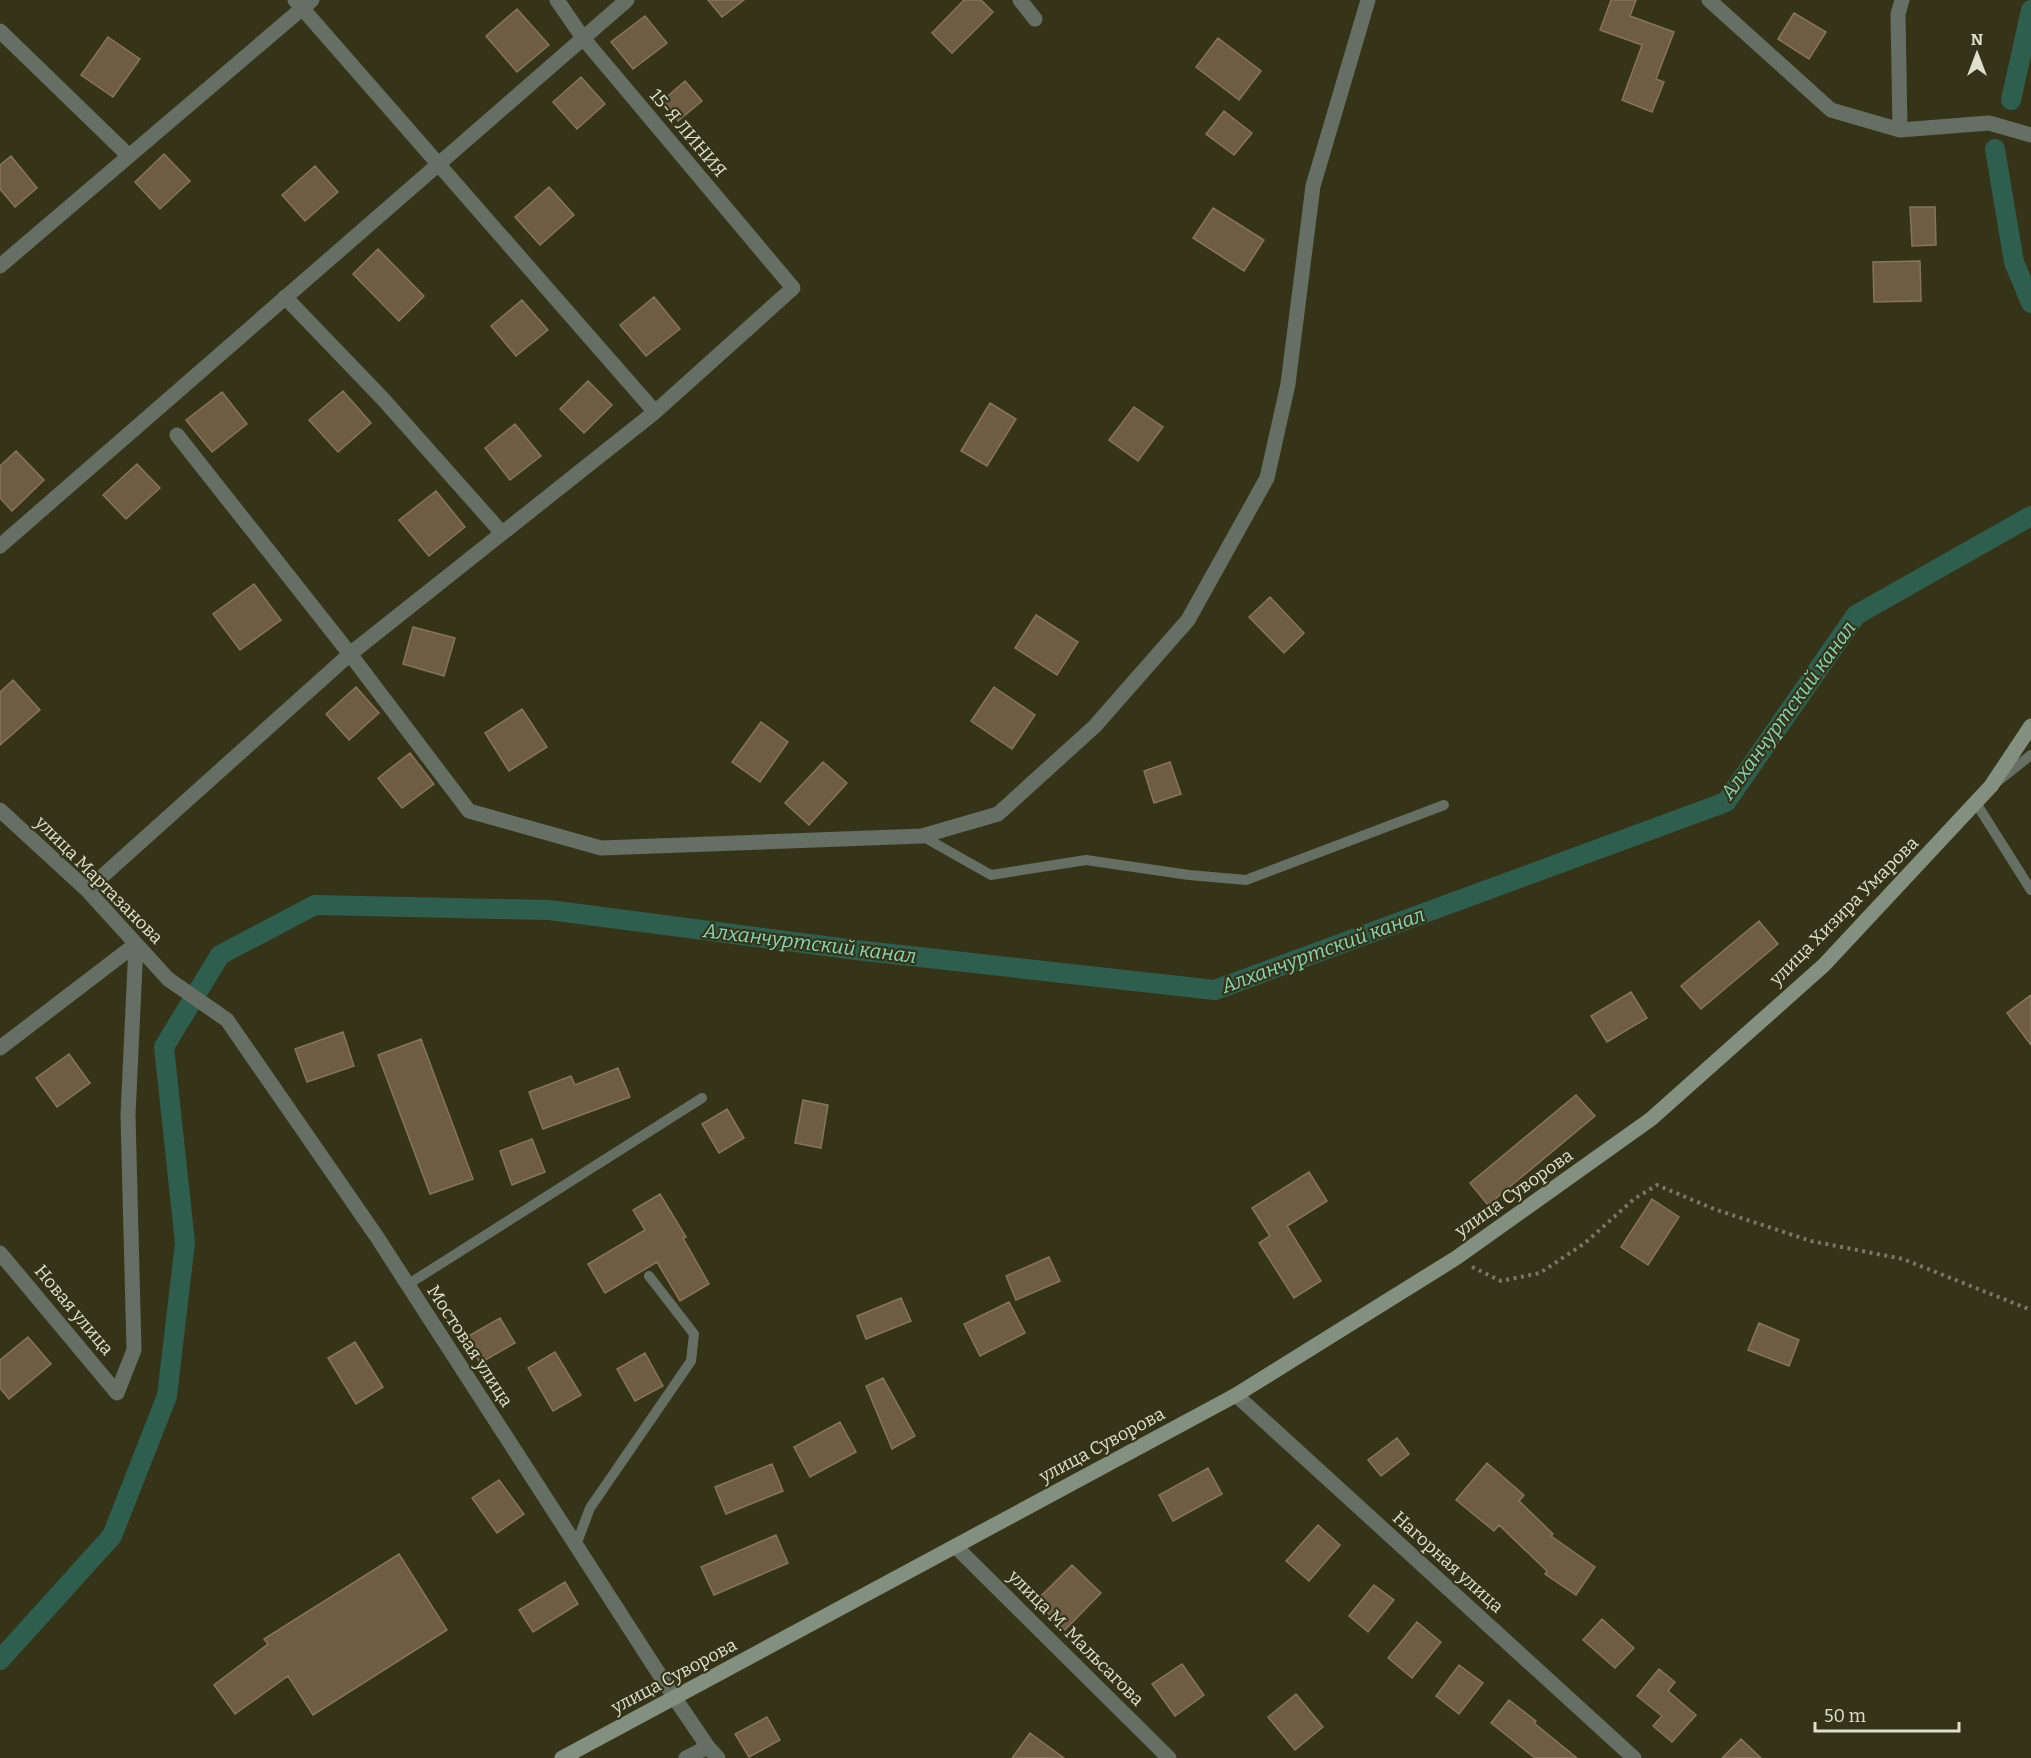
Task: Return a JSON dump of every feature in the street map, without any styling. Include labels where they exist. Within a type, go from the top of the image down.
[{"type":"main road","name":"улица Хизира Умарова","points":[[1637,1129],[1652,1119],[1824,965],[1992,786],[2031,726]]},
{"type":"main road","name":"улица Суворова","points":[[562,1758],[1236,1395],[1456,1258],[1637,1129]]},
{"type":"street","name":"15-Я ЛИНИЯ","points":[[557,0],[583,38],[793,288],[655,412]]},
{"type":"street","points":[[0,546],[627,0]]},
{"type":"street","points":[[1020,0],[1035,19]]},
{"type":"street","points":[[177,435],[351,654],[469,811],[601,848],[922,836],[998,814],[1095,726],[1188,620],[1267,478],[1288,384],[1313,186],[1368,0]]},
{"type":"street","points":[[1709,0],[1831,110],[1900,130],[1989,123],[2031,135]]},
{"type":"street","points":[[1900,130],[1898,14],[1902,0]]},
{"type":"street","points":[[0,266],[303,3],[439,164],[655,412],[351,654],[87,890]]},
{"type":"street","points":[[0,31],[128,155]]},
{"type":"street","points":[[285,297],[383,399],[502,533]]},
{"type":"street","name":"улица Мартазанова","points":[[0,810],[87,890],[168,978],[227,1020]]},
{"type":"street","points":[[0,1048],[136,944]]},
{"type":"street","name":"Новая улица","points":[[0,1253],[117,1393],[134,1350],[128,1115],[136,944]]},
{"type":"street","name":"Мостовая улица","points":[[227,1020],[407,1285],[674,1697],[713,1752]]},
{"type":"street","name":"Нагорная улица","points":[[1236,1395],[1634,1758]]},
{"type":"street","name":"улица М. Мальсагова","points":[[956,1546],[1169,1758]]},
{"type":"street","points":[[686,1758],[713,1752]]},
{"type":"lane","points":[[1992,786],[2031,756]]},
{"type":"lane","points":[[1976,804],[2031,890]]},
{"type":"lane","points":[[922,836],[991,875],[1086,860],[1189,875],[1246,880],[1444,805]]},
{"type":"lane","points":[[407,1285],[702,1098]]},
{"type":"lane","points":[[576,1545],[590,1508],[692,1361],[694,1334],[649,1276]]},
{"type":"path","points":[[1456,1258],[1501,1281],[1540,1273],[1585,1243],[1634,1199],[1657,1185],[1714,1209],[1811,1241],[1903,1259],[2031,1310]]},
{"type":"building","points":[[708,0],[744,0],[722,17]]},
{"type":"building","points":[[964,0],[981,0],[993,12],[952,53],[932,33]]},
{"type":"building","points":[[1611,0],[1636,0],[1630,16],[1674,32],[1656,79],[1664,82],[1652,112],[1622,100],[1642,45],[1600,30]]},
{"type":"building","points":[[517,9],[549,45],[517,72],[486,36]]},
{"type":"building","points":[[1794,13],[1826,32],[1809,59],[1778,39]]},
{"type":"building","points":[[645,16],[667,43],[633,69],[611,42]]},
{"type":"building","points":[[108,37],[140,59],[113,97],[81,75]]},
{"type":"building","points":[[1218,38],[1261,71],[1239,100],[1196,67]]},
{"type":"building","points":[[581,77],[605,104],[577,129],[553,102]]},
{"type":"building","points":[[685,81],[702,101],[678,121],[662,101]]},
{"type":"building","points":[[1224,111],[1252,133],[1234,155],[1206,134]]},
{"type":"building","points":[[164,154],[190,181],[160,209],[135,182]]},
{"type":"building","points":[[11,156],[37,188],[15,207],[0,189],[0,165]]},
{"type":"building","points":[[315,166],[338,192],[305,221],[282,195]]},
{"type":"building","points":[[549,187],[574,215],[540,245],[515,217]]},
{"type":"building","points":[[1910,207],[1935,207],[1936,245],[1912,246]]},
{"type":"building","points":[[1213,208],[1264,240],[1244,271],[1193,238]]},
{"type":"building","points":[[378,249],[424,296],[399,321],[353,274]]},
{"type":"building","points":[[1920,261],[1921,301],[1874,302],[1873,262]]},
{"type":"building","points":[[654,297],[680,329],[646,356],[620,325]]},
{"type":"building","points":[[522,300],[548,330],[516,356],[491,326]]},
{"type":"building","points":[[588,381],[612,405],[584,433],[560,409]]},
{"type":"building","points":[[343,391],[371,423],[338,452],[309,420]]},
{"type":"building","points":[[222,392],[247,424],[212,452],[186,420]]},
{"type":"building","points":[[990,403],[1016,419],[987,466],[961,451]]},
{"type":"building","points":[[1134,407],[1163,427],[1138,461],[1109,440]]},
{"type":"building","points":[[515,424],[541,456],[510,480],[485,448]]},
{"type":"building","points":[[16,451],[44,480],[12,511],[0,498],[0,466]]},
{"type":"building","points":[[137,464],[160,488],[126,519],[103,495]]},
{"type":"building","points":[[436,491],[465,527],[429,556],[399,520]]},
{"type":"building","points":[[254,584],[281,620],[240,650],[213,614]]},
{"type":"building","points":[[1270,597],[1304,633],[1284,653],[1249,617]]},
{"type":"building","points":[[1036,615],[1078,642],[1057,675],[1015,648]]},
{"type":"building","points":[[413,627],[455,638],[444,676],[403,664]]},
{"type":"building","points":[[13,680],[40,710],[0,745],[0,692]]},
{"type":"building","points":[[356,687],[379,713],[349,740],[326,714]]},
{"type":"building","points":[[994,687],[1035,715],[1012,749],[971,721]]},
{"type":"building","points":[[522,709],[547,747],[509,771],[485,733]]},
{"type":"building","points":[[761,722],[788,742],[760,782],[732,762]]},
{"type":"building","points":[[410,753],[434,784],[402,808],[378,778]]},
{"type":"building","points":[[823,762],[847,783],[809,825],[785,803]]},
{"type":"building","points":[[1170,762],[1181,794],[1154,803],[1144,771]]},
{"type":"building","points":[[1759,921],[1778,944],[1701,1009],[1681,986]]},
{"type":"building","points":[[1631,992],[1647,1018],[1607,1042],[1591,1016]]},
{"type":"building","points":[[2031,995],[2031,1045],[2007,1013]]},
{"type":"building","points":[[343,1032],[354,1066],[307,1082],[295,1049]]},
{"type":"building","points":[[421,1039],[473,1179],[430,1194],[378,1055]]},
{"type":"building","points":[[69,1054],[90,1083],[57,1107],[36,1078]]},
{"type":"building","points":[[618,1068],[630,1097],[543,1129],[529,1092],[571,1076],[575,1085]]},
{"type":"building","points":[[1576,1095],[1595,1116],[1488,1205],[1470,1183]]},
{"type":"building","points":[[803,1100],[828,1105],[821,1148],[795,1143]]},
{"type":"building","points":[[727,1109],[744,1138],[719,1153],[702,1124]]},
{"type":"building","points":[[532,1139],[545,1172],[512,1185],[500,1151]]},
{"type":"building","points":[[1309,1172],[1327,1201],[1287,1226],[1321,1281],[1294,1298],[1259,1243],[1270,1236],[1252,1208]]},
{"type":"building","points":[[660,1194],[686,1237],[683,1238],[709,1284],[680,1301],[657,1262],[605,1293],[588,1264],[645,1230],[633,1210]]},
{"type":"building","points":[[1652,1199],[1679,1217],[1648,1265],[1621,1247]]},
{"type":"building","points":[[1049,1257],[1060,1281],[1016,1300],[1006,1276]]},
{"type":"building","points":[[901,1298],[911,1321],[866,1339],[857,1316]]},
{"type":"building","points":[[1009,1302],[1025,1333],[980,1356],[964,1324]]},
{"type":"building","points":[[500,1318],[515,1343],[480,1363],[465,1338]]},
{"type":"building","points":[[1759,1323],[1799,1340],[1789,1366],[1748,1350]]},
{"type":"building","points":[[28,1337],[51,1364],[9,1399],[0,1388],[0,1360]]},
{"type":"building","points":[[355,1342],[383,1387],[356,1404],[328,1358]]},
{"type":"building","points":[[555,1352],[581,1395],[553,1411],[528,1368]]},
{"type":"building","points":[[645,1353],[663,1386],[635,1401],[617,1369]]},
{"type":"building","points":[[883,1378],[915,1436],[892,1449],[866,1386]]},
{"type":"building","points":[[840,1422],[856,1452],[810,1477],[794,1447]]},
{"type":"building","points":[[1397,1438],[1409,1454],[1381,1476],[1368,1460]]},
{"type":"building","points":[[1487,1463],[1524,1495],[1519,1501],[1553,1534],[1551,1536],[1595,1567],[1576,1595],[1545,1574],[1547,1571],[1499,1525],[1494,1531],[1456,1500]]},
{"type":"building","points":[[772,1464],[783,1491],[726,1514],[715,1487]]},
{"type":"building","points":[[1208,1468],[1222,1494],[1173,1521],[1159,1495]]},
{"type":"building","points":[[499,1480],[524,1514],[497,1533],[472,1498]]},
{"type":"building","points":[[1318,1525],[1340,1545],[1309,1581],[1286,1561]]},
{"type":"building","points":[[776,1535],[788,1563],[714,1595],[701,1567]]},
{"type":"building","points":[[399,1554],[447,1630],[313,1715],[288,1676],[235,1714],[214,1685],[268,1644],[264,1639]]},
{"type":"building","points":[[1072,1565],[1101,1593],[1065,1630],[1036,1601]]},
{"type":"building","points":[[565,1582],[578,1604],[533,1632],[519,1610]]},
{"type":"building","points":[[1374,1585],[1394,1600],[1368,1632],[1349,1616]]},
{"type":"building","points":[[1602,1619],[1634,1648],[1615,1668],[1583,1640]]},
{"type":"building","points":[[1417,1622],[1441,1642],[1412,1678],[1388,1658]]},
{"type":"building","points":[[1182,1664],[1204,1695],[1175,1716],[1152,1684]]},
{"type":"building","points":[[1459,1665],[1483,1683],[1459,1714],[1436,1696]]},
{"type":"building","points":[[1659,1669],[1675,1682],[1668,1691],[1696,1715],[1672,1742],[1653,1726],[1662,1716],[1637,1696]]},
{"type":"building","points":[[1296,1694],[1323,1727],[1295,1750],[1268,1717]]},
{"type":"building","points":[[1509,1700],[1577,1758],[1535,1758],[1491,1723]]},
{"type":"building","points":[[767,1717],[780,1740],[749,1757],[735,1734]]},
{"type":"building","points":[[1030,1733],[1064,1758],[1012,1758]]},
{"type":"building","points":[[1741,1739],[1761,1758],[1722,1758]]},
{"type":"waterway","name":"Алханчуртский канал","points":[[2011,100],[2031,10]]},
{"type":"waterway","name":"Алханчуртский канал","points":[[1995,149],[2014,262],[2031,303]]},
{"type":"waterway","name":"Алханчуртский канал","points":[[0,1660],[112,1536],[167,1396],[185,1243],[164,1047],[220,955],[315,905],[549,910],[856,950],[1215,990],[1726,802],[1856,615],[2031,516]]}]
